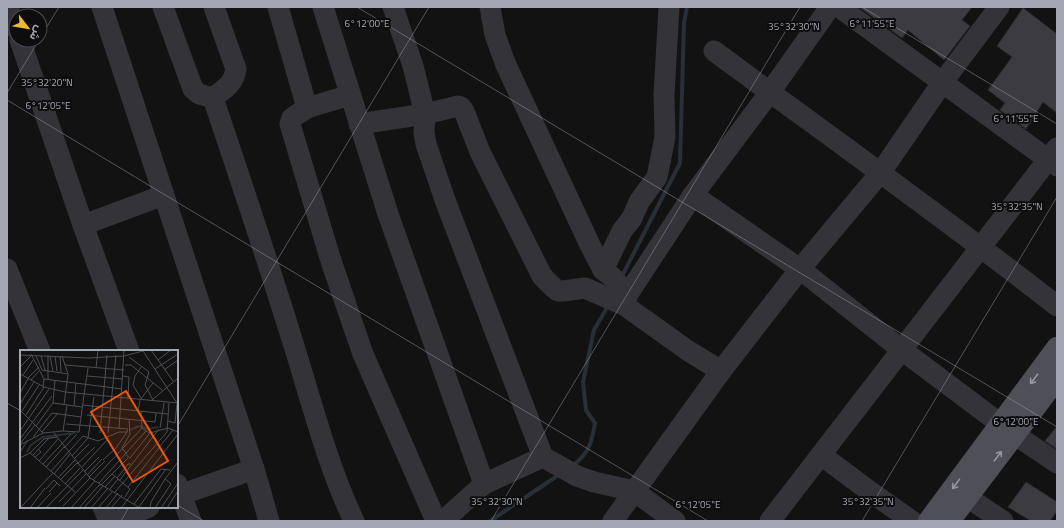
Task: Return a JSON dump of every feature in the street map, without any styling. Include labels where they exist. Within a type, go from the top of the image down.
[{"type":"main road","points":[[949,521],[967,497],[1057,348]]},
{"type":"main road","points":[[929,521],[1007,429],[1057,378]]},
{"type":"street","points":[[102,7],[254,469],[269,521]]},
{"type":"street","points":[[163,7],[193,89],[199,94],[213,98]]},
{"type":"street","points":[[213,98],[231,83],[235,77],[236,69],[214,7]]},
{"type":"street","points":[[278,7],[307,108]]},
{"type":"street","points":[[323,7],[388,214],[484,484]]},
{"type":"street","points":[[393,7],[413,66],[425,114],[424,132],[426,144],[445,200],[543,457],[577,476],[594,482],[634,491],[675,521]]},
{"type":"street","points":[[490,7],[495,35],[506,65],[603,270],[611,276],[626,300],[687,350],[721,370]]},
{"type":"street","points":[[656,7],[666,47]]},
{"type":"street","points":[[603,270],[622,231],[632,218],[639,202],[657,177],[666,137],[664,95],[669,7]]},
{"type":"street","points":[[626,300],[693,195],[770,92],[830,7]]},
{"type":"street","points":[[770,521],[981,247],[1054,157],[942,83],[839,7]]},
{"type":"street","points":[[613,521],[721,370],[800,270],[881,172],[942,83],[999,7]]},
{"type":"street","points":[[23,48],[83,225],[129,350]]},
{"type":"street","points":[[714,51],[881,172],[1057,306]]},
{"type":"street","points":[[350,96],[307,108],[292,118],[290,124],[331,261],[364,354],[436,521]]},
{"type":"street","points":[[213,98],[290,333],[319,430],[344,499],[354,521]]},
{"type":"street","points":[[360,124],[425,114],[458,106],[462,109],[480,152],[542,276],[554,288],[563,291],[585,288],[626,300]]},
{"type":"street","points":[[83,225],[164,195]]},
{"type":"street","points":[[693,195],[800,270],[902,350],[1007,429],[1057,462]]},
{"type":"street","points":[[7,269],[40,350]]},
{"type":"street","points":[[821,455],[912,521]]},
{"type":"street","points":[[443,521],[484,484],[543,457]]},
{"type":"street","points":[[191,521],[178,491],[254,469]]},
{"type":"street","points":[[967,497],[1003,521]]},
{"type":"street","points":[[103,508],[109,521]]},
{"type":"street","points":[[116,521],[147,508]]},
{"type":"building","points":[[859,7],[972,7],[962,20],[970,26],[944,60],[908,30],[902,38]]},
{"type":"building","points":[[1023,8],[1057,34],[1057,113],[1043,102],[1026,129],[1000,110],[1005,103],[988,90],[1012,57],[997,46]]},
{"type":"building","points":[[1057,426],[1057,449],[1045,441]]},
{"type":"building","points":[[1026,482],[1057,502],[1057,511],[1050,521],[1031,521],[1008,507]]},
{"type":"waterway","points":[[621,278],[680,163],[684,23],[687,7]]},
{"type":"waterway","points":[[572,466],[586,452],[593,436],[595,423],[586,410],[583,382],[594,330],[609,304]]},
{"type":"waterway","points":[[490,521],[560,474]]}]
